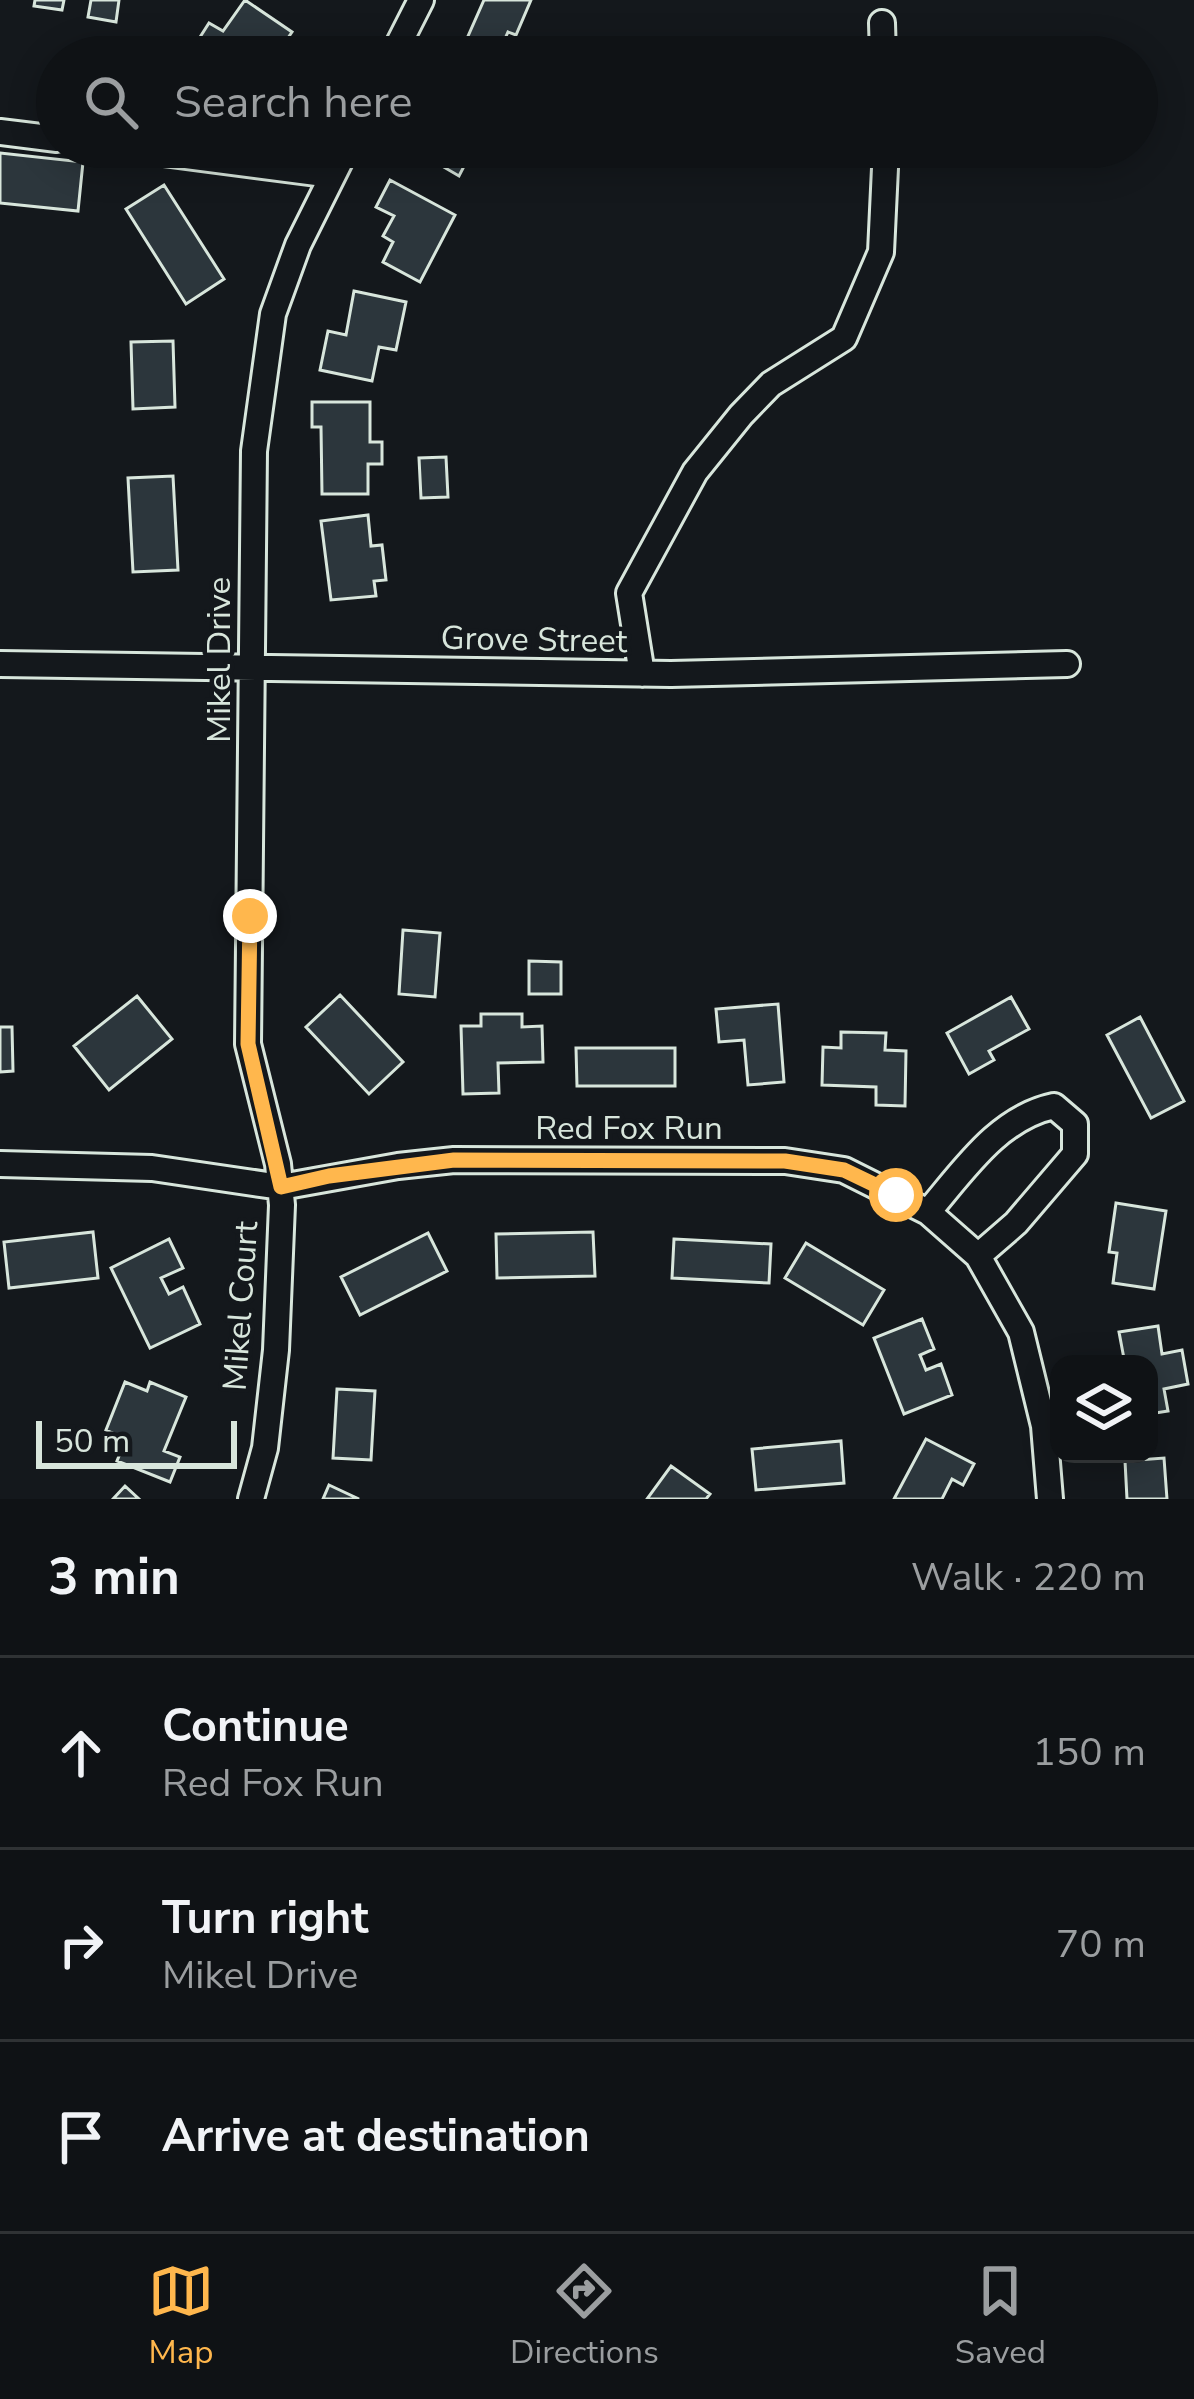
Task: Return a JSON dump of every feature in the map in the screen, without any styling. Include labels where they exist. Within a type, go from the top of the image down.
[{"type":"street","points":[[403,36],[421,0]]},
{"type":"street","points":[[882,23],[882,36]]},
{"type":"street","points":[[0,131],[36,136]]},
{"type":"street","points":[[273,168],[332,176]]},
{"type":"street","name":"Mikel Drive","points":[[281,1187],[248,1044],[254,451],[273,314],[298,245],[336,168]]},
{"type":"street","points":[[642,674],[629,593],[694,472],[741,415],[771,384],[844,338],[881,252],[885,168]]},
{"type":"street","name":"Grove Street","points":[[0,664],[642,674],[1067,664]]},
{"type":"street","points":[[928,1212],[1004,1128],[1030,1112],[1054,1106],[1075,1124],[1075,1154],[1016,1223],[978,1256]]},
{"type":"street","name":"Red Fox Run","points":[[0,1164],[152,1168],[281,1187],[454,1160],[785,1161],[844,1170],[928,1212],[978,1256],[1021,1332],[1044,1426],[1050,1499]]},
{"type":"street","name":"Mikel Court","points":[[251,1499],[265,1448],[276,1350],[281,1187]]},
{"type":"building","points":[[35,0],[64,0],[62,10],[34,6]]},
{"type":"building","points":[[91,0],[119,0],[116,22],[88,17]]},
{"type":"building","points":[[245,0],[292,32],[289,36],[201,36],[209,23],[223,31]]},
{"type":"building","points":[[484,0],[531,0],[516,35],[468,36]]},
{"type":"building","points":[[0,153],[36,157],[36,168],[82,168],[78,211],[0,203]]},
{"type":"building","points":[[390,180],[455,215],[420,282],[383,262],[393,242],[383,236],[394,216],[376,207]]},
{"type":"building","points":[[164,185],[224,279],[186,304],[126,209]]},
{"type":"building","points":[[354,291],[406,302],[396,350],[379,347],[372,381],[320,370],[328,331],[346,335]]},
{"type":"building","points":[[173,341],[175,407],[133,409],[131,342]]},
{"type":"building","points":[[312,402],[370,402],[370,442],[382,442],[382,464],[368,464],[368,494],[322,494],[321,427],[312,427]]},
{"type":"building","points":[[446,457],[448,497],[421,498],[419,458]]},
{"type":"building","points":[[173,476],[178,570],[133,572],[128,478]]},
{"type":"building","points":[[368,515],[371,546],[382,545],[386,580],[374,581],[376,596],[331,600],[321,521]]},
{"type":"building","points":[[403,930],[440,933],[435,997],[399,994]]},
{"type":"building","points":[[529,961],[561,962],[561,994],[529,994]]},
{"type":"building","points":[[340,995],[403,1062],[369,1094],[306,1027]]},
{"type":"building","points":[[137,996],[172,1039],[109,1090],[74,1046]]},
{"type":"building","points":[[1011,997],[1029,1029],[989,1051],[994,1060],[969,1074],[947,1033]]},
{"type":"building","points":[[778,1004],[784,1082],[748,1085],[744,1040],[719,1042],[716,1009]]},
{"type":"building","points":[[481,1014],[522,1014],[522,1027],[542,1026],[543,1062],[498,1063],[499,1093],[463,1094],[461,1026],[481,1026]]},
{"type":"building","points":[[1140,1017],[1184,1101],[1151,1118],[1107,1035]]},
{"type":"building","points":[[0,1027],[12,1027],[13,1071],[0,1072]]},
{"type":"building","points":[[841,1032],[886,1033],[885,1050],[906,1051],[905,1106],[876,1105],[876,1087],[822,1085],[823,1047],[841,1048]]},
{"type":"building","points":[[576,1048],[675,1048],[675,1086],[577,1086]]},
{"type":"building","points":[[1116,1203],[1166,1211],[1154,1289],[1113,1283],[1117,1253],[1109,1252]]},
{"type":"building","points":[[93,1232],[98,1278],[9,1288],[4,1242]]},
{"type":"building","points":[[593,1232],[595,1276],[497,1278],[496,1234]]},
{"type":"building","points":[[428,1233],[447,1271],[360,1315],[341,1277]]},
{"type":"building","points":[[169,1239],[183,1268],[161,1278],[169,1294],[183,1287],[200,1324],[150,1348],[111,1268]]},
{"type":"building","points":[[674,1239],[771,1244],[769,1283],[672,1278]]},
{"type":"building","points":[[806,1243],[884,1290],[863,1325],[785,1278]]},
{"type":"building","points":[[922,1319],[934,1349],[920,1355],[926,1370],[941,1364],[952,1395],[904,1414],[874,1338]]},
{"type":"building","points":[[1158,1326],[1162,1354],[1182,1350],[1188,1384],[1164,1389],[1168,1411],[1158,1413],[1158,1355],[1123,1355],[1119,1332]]},
{"type":"building","points":[[125,1382],[147,1391],[150,1382],[186,1397],[164,1451],[180,1457],[170,1482],[117,1461],[126,1439],[106,1430]]},
{"type":"building","points":[[337,1389],[375,1391],[371,1460],[333,1458]]},
{"type":"building","points":[[926,1439],[974,1464],[963,1485],[952,1479],[942,1499],[894,1499]]},
{"type":"building","points":[[841,1441],[844,1483],[756,1490],[752,1449]]},
{"type":"building","points":[[1164,1458],[1167,1499],[1127,1499],[1125,1463],[1158,1463]]},
{"type":"building","points":[[671,1466],[710,1494],[706,1499],[647,1499]]},
{"type":"building","points":[[329,1485],[359,1499],[323,1499]]},
{"type":"building","points":[[125,1486],[139,1499],[113,1499]]},
{"type":"route","points":[[250,916],[248,1044],[281,1187],[454,1160],[785,1161],[844,1170],[896,1195]]}]
